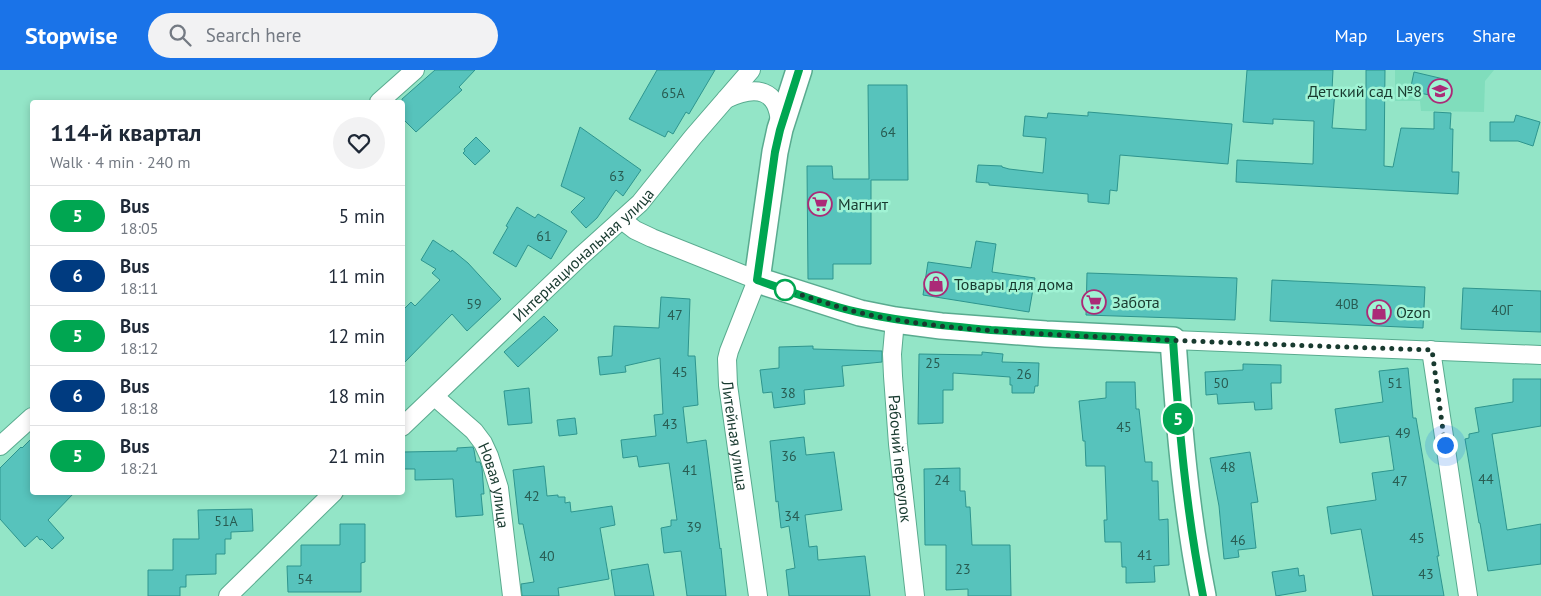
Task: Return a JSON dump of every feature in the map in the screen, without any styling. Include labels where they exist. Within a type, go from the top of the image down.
[{"type":"street","points":[[381,100],[415,70]]},
{"type":"street","name":"Интернациональная улица","points":[[405,424],[649,193],[750,70]]},
{"type":"street","points":[[757,280],[780,130],[799,70]]},
{"type":"street","points":[[724,100],[744,92],[758,91],[766,94],[774,100],[778,108],[780,130]]},
{"type":"street","points":[[622,220],[635,230],[652,238],[757,280],[860,313],[895,320],[941,326],[1046,334],[1541,355]]},
{"type":"street","name":"Литейная улица","points":[[757,280],[731,342],[727,359],[728,385],[758,596]]},
{"type":"street","name":"Рабочий переулок","points":[[895,320],[892,354],[893,376],[898,444],[915,596]]},
{"type":"street","points":[[1173,340],[1184,482],[1190,528],[1203,596]]},
{"type":"street","points":[[1432,350],[1468,596]]},
{"type":"street","name":"Новая улица","points":[[435,397],[474,431],[483,443],[489,456],[499,488],[512,596]]},
{"type":"street","points":[[0,446],[30,419]]},
{"type":"street","points":[[228,596],[331,495]]},
{"type":"shaded area","name":"Детский сад №8","points":[[1395,70],[1494,70],[1485,81],[1484,112],[1421,111],[1420,101],[1395,101]]},
{"type":"building","points":[[435,70],[475,70],[459,87],[462,90],[416,132],[405,121],[405,100],[402,99]]},
{"type":"building","points":[[657,70],[715,70],[689,114],[686,112],[673,134],[668,131],[665,137],[629,119]]},
{"type":"building","points":[[1247,70],[1333,70],[1332,90],[1335,91],[1332,128],[1366,130],[1366,70],[1385,70],[1384,166],[1393,167],[1401,128],[1434,129],[1434,112],[1451,113],[1450,129],[1453,129],[1452,172],[1459,172],[1458,194],[1236,182],[1237,160],[1313,164],[1314,121],[1273,119],[1273,124],[1243,122]]},
{"type":"building","points":[[1414,72],[1448,80],[1444,98],[1410,91]]},
{"type":"building","points":[[868,85],[907,85],[908,180],[871,180],[871,264],[833,264],[833,279],[808,279],[807,166],[832,166],[833,179],[869,179]]},
{"type":"building","points":[[1088,112],[1232,124],[1228,164],[1120,155],[1117,191],[1110,190],[1109,204],[1088,202],[1088,194],[989,185],[989,183],[976,182],[978,165],[1002,166],[1009,169],[1043,173],[1046,138],[1023,136],[1025,116],[1047,118],[1048,113],[1088,116]]},
{"type":"building","points":[[1516,115],[1540,122],[1533,146],[1518,141],[1490,141],[1490,122],[1514,122]]},
{"type":"building","points":[[580,127],[641,170],[623,196],[616,190],[597,218],[586,228],[571,212],[585,198],[561,186]]},
{"type":"building","points":[[476,137],[490,151],[475,165],[463,153],[464,149]]},
{"type":"building","points":[[517,207],[535,218],[538,214],[567,231],[551,259],[528,245],[516,267],[493,253]]},
{"type":"building","points":[[433,240],[451,252],[452,250],[468,263],[501,299],[467,331],[452,314],[405,362],[405,308],[411,302],[415,306],[440,280],[432,273],[436,269],[421,260]]},
{"type":"building","points":[[976,241],[996,244],[992,272],[1035,278],[1029,312],[923,295],[928,262],[971,268]]},
{"type":"building","points":[[1087,273],[1237,278],[1235,320],[1086,315]]},
{"type":"building","points":[[1272,280],[1425,287],[1423,328],[1270,321]]},
{"type":"building","points":[[1463,288],[1541,291],[1541,332],[1461,329]]},
{"type":"building","points":[[661,297],[690,299],[688,356],[695,356],[698,405],[683,407],[687,443],[706,440],[726,596],[687,596],[681,551],[664,553],[661,528],[671,526],[671,520],[677,520],[669,463],[639,467],[637,456],[623,458],[621,440],[656,436],[654,415],[663,414],[660,358],[625,366],[626,372],[600,375],[598,357],[612,356],[614,326],[659,328]]},
{"type":"building","points":[[544,316],[558,330],[518,367],[504,352]]},
{"type":"building","points":[[813,346],[813,349],[882,351],[882,362],[842,366],[844,386],[804,390],[805,404],[774,408],[772,392],[763,393],[760,370],[779,368],[779,347]]},
{"type":"building","points":[[982,352],[1003,354],[1002,362],[1039,363],[1038,386],[1035,386],[1034,393],[1012,393],[1010,377],[953,373],[953,390],[943,390],[943,423],[918,424],[919,354],[982,355]]},
{"type":"building","points":[[1243,364],[1281,365],[1281,383],[1271,383],[1272,409],[1255,410],[1254,402],[1218,404],[1217,394],[1206,395],[1205,372],[1243,370]]},
{"type":"building","points":[[1408,368],[1413,418],[1416,418],[1444,596],[1373,596],[1361,529],[1331,534],[1327,507],[1376,500],[1372,473],[1394,470],[1389,436],[1340,443],[1335,409],[1383,402],[1379,371]]},
{"type":"building","points":[[1513,379],[1541,379],[1541,426],[1492,434],[1507,530],[1541,524],[1541,564],[1488,571],[1465,439],[1469,438],[1469,434],[1479,432],[1475,408],[1513,402]]},
{"type":"building","points":[[1106,382],[1135,382],[1136,409],[1139,409],[1145,462],[1152,462],[1152,481],[1158,481],[1159,520],[1168,519],[1169,565],[1154,566],[1155,582],[1126,583],[1126,567],[1122,567],[1121,542],[1105,542],[1104,520],[1107,520],[1105,466],[1086,466],[1085,441],[1083,441],[1079,401],[1106,398]]},
{"type":"building","points":[[529,388],[532,423],[508,425],[504,391]]},
{"type":"building","points":[[575,418],[577,434],[559,436],[557,420]]},
{"type":"building","points":[[804,437],[806,455],[834,452],[842,510],[805,515],[809,547],[817,546],[818,560],[865,556],[870,596],[789,596],[786,570],[795,568],[789,526],[781,528],[778,501],[776,502],[770,441]]},
{"type":"building","points":[[30,440],[30,495],[72,495],[48,520],[64,538],[52,549],[37,536],[25,547],[0,519],[0,468]]},
{"type":"building","points":[[473,447],[476,462],[480,462],[484,494],[481,494],[483,515],[456,517],[453,479],[415,480],[415,469],[405,469],[405,452],[457,451],[457,448]]},
{"type":"building","points":[[1250,452],[1258,502],[1251,503],[1256,548],[1238,550],[1239,557],[1224,559],[1219,506],[1210,458]]},
{"type":"building","points":[[544,466],[547,496],[558,495],[558,497],[565,497],[565,503],[570,502],[571,512],[612,506],[615,525],[600,528],[609,579],[558,588],[559,596],[522,596],[521,584],[534,582],[523,524],[519,524],[513,470]]},
{"type":"building","points":[[960,468],[960,491],[965,491],[966,507],[970,507],[972,545],[1010,545],[1011,596],[968,596],[968,589],[946,590],[946,545],[925,545],[924,469]]},
{"type":"building","points":[[252,509],[253,531],[231,532],[231,539],[225,539],[225,554],[216,554],[216,574],[186,575],[186,587],[180,587],[180,596],[148,596],[148,570],[173,570],[173,539],[199,539],[198,510]]},
{"type":"building","points":[[340,524],[365,524],[365,562],[361,563],[361,592],[288,592],[287,566],[301,566],[301,545],[340,545]]},
{"type":"building","points":[[648,564],[654,596],[615,596],[611,570]]},
{"type":"building","points":[[1298,568],[1299,576],[1304,575],[1306,591],[1276,596],[1272,572]]},
{"type":"bus line","name":"5","points":[[799,70],[775,152],[757,280],[860,313],[895,320],[941,326],[1046,334],[1173,340],[1184,482],[1190,528],[1203,596]]},
{"type":"place","name":"Детский сад №8","points":[[1440,91]]},
{"type":"place","name":"Магнит","points":[[820,204]]},
{"type":"place","name":"Товары для дома","points":[[936,284]]},
{"type":"place","name":"Забота","points":[[1094,302]]},
{"type":"place","name":"Ozon","points":[[1379,312]]},
{"type":"route","points":[[785,290],[860,313],[941,326],[1046,334],[1432,350],[1445,445]]}]
